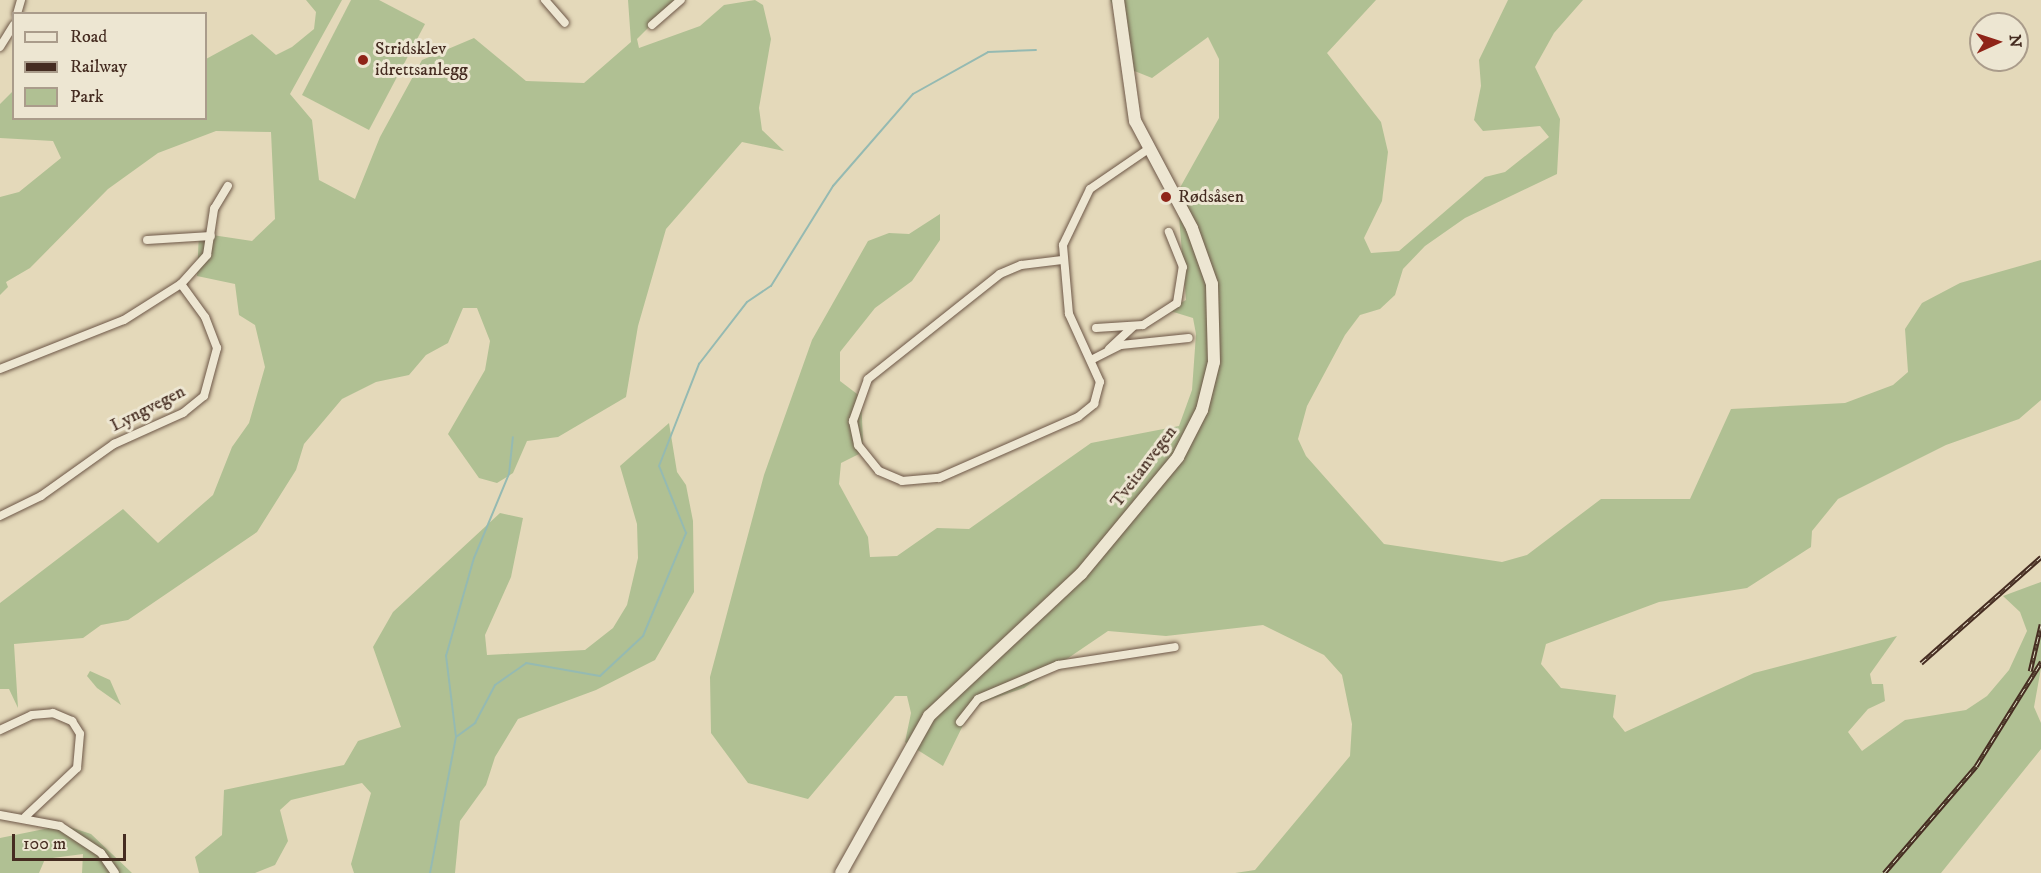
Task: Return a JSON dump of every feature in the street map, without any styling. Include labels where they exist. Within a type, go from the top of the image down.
[{"type":"main road","name":"Tveitanvegen","points":[[841,873],[929,716],[1070,587],[1170,468],[1195,428],[1214,362],[1212,284],[1192,228],[1147,150],[1130,99],[1118,0]]},
{"type":"street","points":[[545,0],[565,23]]},
{"type":"street","points":[[652,25],[681,0]]},
{"type":"street","points":[[0,46],[12,27]]},
{"type":"street","points":[[1062,260],[1021,265],[1000,274],[868,379],[853,408],[858,445],[868,460],[891,478],[914,482],[939,478],[1088,411],[1100,390],[1091,360],[1069,314],[1062,260],[1070,223],[1090,189],[1147,150]]},
{"type":"street","points":[[0,369],[132,317],[181,284],[207,255],[214,209],[228,186]]},
{"type":"street","points":[[1096,328],[1133,327],[1167,313],[1182,291],[1183,267],[1169,232]]},
{"type":"street","points":[[147,240],[211,236]]},
{"type":"street","name":"Lyngvegen","points":[[0,516],[41,496],[114,444],[183,414],[204,396],[217,367],[218,348],[205,317],[181,284]]},
{"type":"street","points":[[1109,351],[1133,327]]},
{"type":"street","points":[[1091,360],[1109,351],[1148,340],[1189,338]]},
{"type":"street","points":[[960,722],[978,699],[1058,665],[1175,647]]},
{"type":"street","points":[[0,730],[32,715],[53,713],[72,721],[80,734],[77,768],[25,817]]},
{"type":"street","points":[[0,815],[25,817],[76,835],[101,853],[115,873]]},
{"type":"green space","points":[[306,0],[342,0],[290,94],[312,120],[319,180],[355,199],[380,137],[422,60],[474,38],[526,81],[584,83],[631,42],[628,0],[676,0],[637,39],[639,48],[700,26],[724,5],[755,0],[763,5],[771,39],[759,108],[762,130],[784,151],[742,142],[666,229],[638,326],[626,397],[558,437],[527,441],[513,473],[497,483],[479,478],[448,434],[485,370],[490,341],[477,308],[463,308],[448,343],[426,355],[409,375],[376,382],[342,399],[304,444],[296,470],[257,532],[128,620],[101,625],[83,638],[14,644],[18,708],[9,689],[0,689],[0,603],[123,509],[158,543],[213,495],[232,447],[249,423],[265,367],[255,325],[239,315],[235,284],[197,276],[199,233],[252,241],[275,219],[271,132],[216,131],[158,153],[108,189],[30,268],[6,282],[8,287],[0,295],[0,197],[19,192],[61,158],[53,141],[0,138],[0,104],[12,92],[12,120],[207,120],[207,58],[252,34],[276,55],[292,47],[314,29],[316,12]]},
{"type":"green space","name":"Stridsklev idrettsanlegg","points":[[351,0],[379,0],[425,24],[369,130],[302,95]]},
{"type":"green space","points":[[1110,0],[1376,0],[1327,53],[1381,122],[1388,152],[1382,201],[1364,238],[1371,253],[1399,251],[1485,177],[1505,172],[1549,137],[1540,126],[1483,131],[1474,120],[1481,86],[1479,60],[1508,0],[1583,0],[1554,33],[1535,67],[1560,119],[1557,174],[1465,218],[1425,246],[1403,269],[1395,295],[1380,309],[1360,315],[1345,335],[1307,406],[1298,439],[1306,456],[1384,544],[1502,562],[1527,555],[1601,499],[1690,499],[1731,409],[1845,403],[1893,385],[1908,372],[1905,329],[1922,303],[1960,283],[2041,260],[2041,400],[2019,419],[1946,445],[1838,499],[1812,531],[1811,547],[1747,588],[1659,602],[1546,644],[1541,664],[1561,688],[1616,695],[1613,717],[1625,732],[1754,673],[1897,636],[1870,674],[1872,684],[1883,684],[1885,701],[1868,709],[1848,732],[1862,751],[1905,720],[1966,710],[1987,696],[2009,670],[2027,631],[2020,612],[2003,596],[2041,582],[2041,668],[2034,707],[2041,723],[2041,749],[1941,873],[1235,873],[1255,870],[1350,756],[1352,724],[1342,675],[1324,655],[1263,625],[1166,636],[1108,631],[1024,688],[983,702],[969,713],[943,766],[905,742],[911,713],[907,696],[895,696],[808,799],[748,783],[711,733],[710,677],[764,475],[812,340],[868,241],[889,233],[909,234],[940,214],[940,240],[912,281],[875,308],[840,352],[840,381],[861,397],[863,441],[859,454],[841,463],[839,484],[868,537],[870,557],[897,556],[937,528],[969,529],[1091,443],[1179,426],[1192,390],[1196,334],[1193,318],[1167,310],[1186,300],[1177,193],[1219,118],[1219,59],[1208,37],[1152,78],[1132,70],[1125,29]]},
{"type":"green space","points":[[669,423],[677,472],[686,485],[693,521],[694,592],[655,660],[596,690],[518,719],[495,757],[486,785],[460,821],[455,873],[354,873],[351,864],[371,793],[362,783],[291,800],[280,810],[288,841],[275,865],[255,873],[199,873],[195,857],[222,835],[224,790],[344,765],[358,741],[401,727],[373,647],[393,612],[500,513],[523,518],[511,577],[485,635],[487,655],[585,650],[613,628],[627,605],[638,558],[637,524],[620,466]]},
{"type":"green space","points":[[90,671],[110,680],[121,705],[97,688],[87,676]]},
{"type":"green space","points":[[64,825],[91,834],[132,873],[82,873],[83,854],[45,859],[39,873],[0,873],[0,838]]},
{"type":"waterway","points":[[456,737],[475,723],[495,685],[526,663],[600,676],[643,636],[686,533],[659,466],[699,364],[747,302],[771,286],[833,186],[913,94],[988,52],[1036,50]]},
{"type":"waterway","points":[[430,873],[456,737],[446,656],[474,558],[509,474],[513,437]]},
{"type":"railway","points":[[1921,663],[2041,557]]},
{"type":"railway","points":[[2030,671],[2041,624]]},
{"type":"railway","points":[[1884,873],[1976,766],[2041,662]]},
{"type":"place","name":"Stridsklev idrettsanlegg","points":[[363,60]]},
{"type":"place","name":"Rødsåsen","points":[[1166,197]]}]
